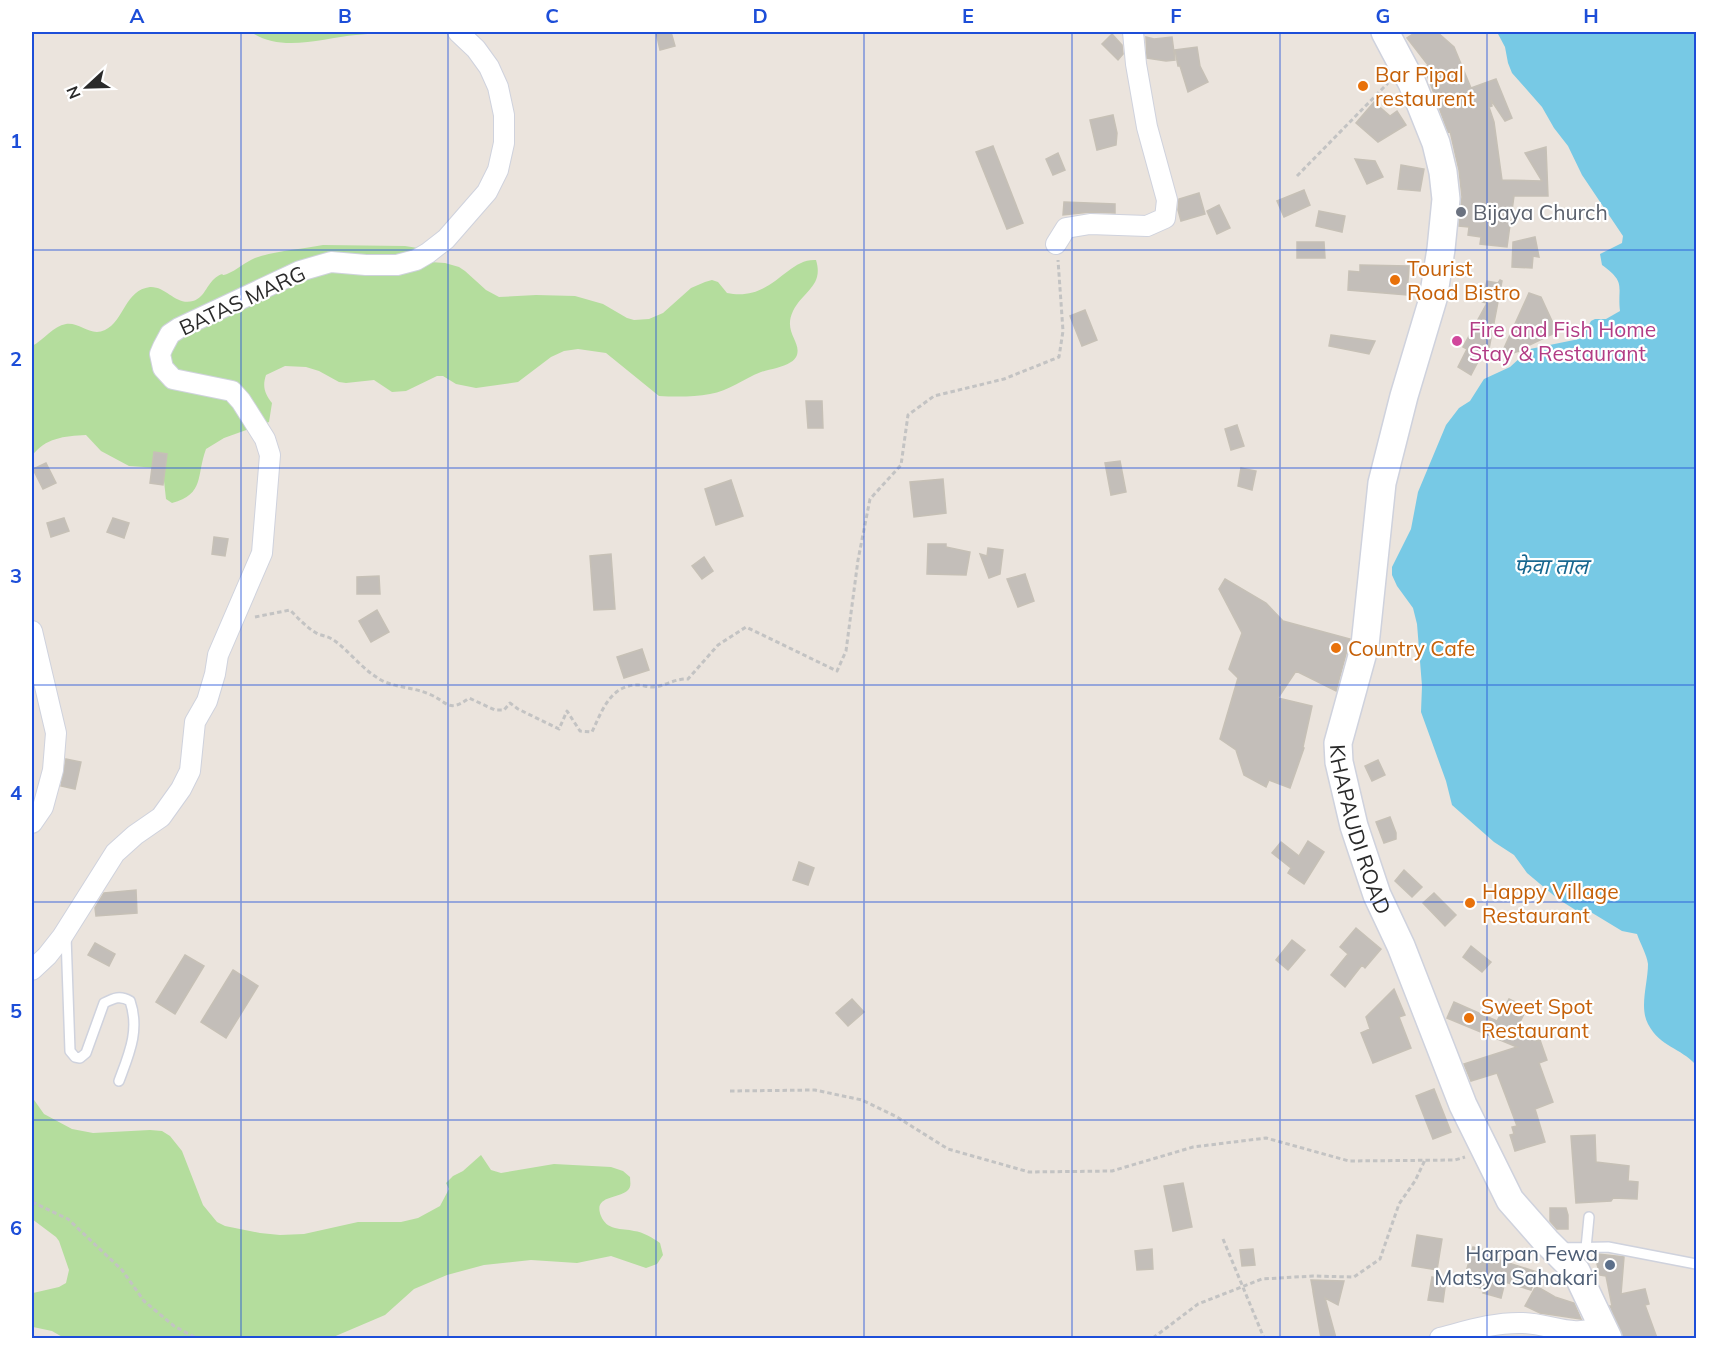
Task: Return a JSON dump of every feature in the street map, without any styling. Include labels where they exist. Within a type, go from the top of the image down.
[{"type":"main road","name":"KHAPAUDI ROAD","points":[[1385,32],[1404,67],[1436,143],[1443,171],[1446,199],[1441,249],[1432,299],[1382,483],[1365,645],[1338,743],[1339,762],[1354,826],[1377,895],[1401,946],[1463,1105],[1510,1200],[1576,1271],[1605,1332]]},
{"type":"street","name":"BATAS MARG","points":[[32,970],[47,956],[66,930],[115,853],[135,835],[161,817],[181,789],[190,771],[195,722],[207,701],[218,655],[262,553],[270,455],[265,439],[232,391],[173,379],[163,368],[160,354],[163,347],[170,334],[179,328],[300,271],[331,262],[397,265],[416,260],[437,246],[462,222],[487,192],[498,170],[504,143],[504,115],[498,87],[489,67],[477,49],[458,32]]},
{"type":"street","points":[[1056,243],[1066,228],[1090,224],[1148,226],[1165,218],[1167,200],[1143,106],[1133,32]]},
{"type":"street","points":[[32,631],[56,733],[53,770],[43,807],[32,823]]},
{"type":"street","points":[[1440,1338],[1496,1324],[1525,1323],[1578,1332],[1605,1332]]},
{"type":"lane","points":[[66,930],[70,1051],[75,1057],[80,1058],[86,1053],[104,1003],[113,998],[123,997],[130,1001],[134,1011],[135,1037],[119,1081]]},
{"type":"lane","points":[[1586,1248],[1589,1217]]},
{"type":"lane","points":[[1553,1248],[1608,1247],[1696,1264]]},
{"type":"path","points":[[1297,176],[1404,67]]},
{"type":"path","points":[[237,615],[251,619],[290,610],[303,624],[334,640],[347,654],[379,679],[397,687],[417,689],[432,694],[446,706],[459,705],[469,698],[495,711],[504,710],[510,703],[518,710],[559,729],[567,711],[580,730],[592,732],[604,705],[614,692],[636,685],[652,687],[682,678],[688,679],[718,645],[746,627],[837,671],[846,651],[858,560],[870,499],[901,465],[908,415],[934,396],[1004,379],[1059,357],[1063,331],[1056,243]]},
{"type":"path","points":[[730,1091],[815,1090],[862,1100],[897,1117],[948,1149],[1029,1172],[1112,1171],[1193,1147],[1266,1138],[1349,1161],[1455,1160],[1486,1151]]},
{"type":"path","points":[[1153,1338],[1198,1304],[1262,1279],[1313,1276],[1354,1277],[1380,1259],[1399,1204],[1415,1181],[1425,1160]]},
{"type":"path","points":[[32,1202],[68,1219],[122,1270],[144,1301],[174,1326],[196,1338]]},
{"type":"path","points":[[1223,1239],[1264,1338]]},
{"type":"green space","points":[[251,32],[412,32],[363,34],[289,43],[275,42]]},
{"type":"green space","points":[[323,245],[405,246],[443,252],[430,262],[459,267],[486,290],[499,297],[575,296],[603,304],[634,320],[649,319],[663,313],[691,288],[712,280],[718,282],[727,293],[743,294],[767,286],[805,261],[816,260],[818,269],[815,282],[797,304],[790,318],[791,330],[798,350],[792,362],[761,372],[717,392],[678,397],[659,396],[606,353],[578,349],[564,351],[551,357],[518,382],[476,388],[456,384],[443,376],[437,376],[406,391],[392,392],[374,380],[339,382],[306,367],[285,366],[266,375],[265,390],[272,403],[269,422],[224,438],[206,449],[195,489],[190,495],[172,503],[166,499],[164,481],[158,468],[129,466],[101,451],[86,435],[56,439],[43,445],[32,456],[32,346],[53,330],[61,325],[71,324],[100,332],[117,320],[130,300],[142,289],[150,287],[161,289],[181,301],[193,301],[201,296],[218,276],[225,275],[255,258]]},
{"type":"green space","points":[[32,1097],[44,1114],[72,1129],[93,1133],[150,1130],[162,1131],[170,1136],[182,1151],[203,1205],[217,1222],[225,1226],[280,1235],[304,1234],[358,1222],[401,1222],[418,1218],[440,1206],[449,1189],[446,1183],[481,1155],[491,1170],[501,1173],[554,1164],[611,1167],[623,1171],[630,1177],[630,1188],[622,1194],[603,1201],[599,1210],[601,1216],[610,1226],[641,1233],[654,1239],[660,1243],[663,1255],[657,1264],[646,1268],[611,1256],[577,1263],[531,1260],[484,1265],[447,1275],[414,1289],[385,1315],[331,1338],[64,1338],[52,1331],[33,1327],[32,1324],[33,1293],[66,1283],[69,1270],[59,1241],[32,1219]]},
{"type":"water","name":"फेवा ताल","points":[[1497,32],[1696,32],[1696,1065],[1684,1054],[1659,1038],[1648,1024],[1644,1003],[1648,964],[1637,934],[1622,931],[1589,911],[1582,914],[1558,899],[1527,873],[1514,855],[1494,842],[1452,805],[1446,781],[1421,712],[1422,686],[1417,624],[1413,608],[1392,575],[1392,567],[1411,529],[1418,492],[1446,425],[1459,408],[1470,401],[1484,379],[1510,367],[1530,349],[1579,339],[1591,321],[1606,319],[1620,311],[1618,281],[1602,265],[1600,254],[1622,243],[1623,236],[1582,175],[1568,146],[1542,107],[1512,73],[1505,47]]},
{"type":"building","points":[[656,32],[671,32],[675,46],[660,50]]},
{"type":"building","points":[[1416,32],[1437,32],[1454,47],[1471,88],[1496,79],[1512,118],[1505,121],[1491,100],[1492,106],[1489,107],[1494,122],[1502,180],[1542,181],[1525,153],[1546,147],[1548,196],[1514,196],[1507,247],[1480,244],[1481,237],[1468,235],[1469,227],[1459,226],[1462,197],[1459,170],[1450,131],[1448,132],[1424,66],[1428,65],[1407,38]]},
{"type":"building","points":[[1112,34],[1122,45],[1123,54],[1118,60],[1102,44]]},
{"type":"building","points":[[1146,37],[1154,39],[1172,37],[1175,60],[1147,58]]},
{"type":"building","points":[[1197,47],[1200,66],[1208,82],[1188,92],[1180,66],[1178,66],[1175,50]]},
{"type":"building","points":[[1374,102],[1390,116],[1397,111],[1406,125],[1378,142],[1356,123]]},
{"type":"building","points":[[1113,115],[1117,133],[1116,145],[1097,150],[1090,120]]},
{"type":"building","points":[[993,146],[1023,223],[1007,229],[976,152]]},
{"type":"building","points":[[1058,153],[1065,170],[1053,175],[1046,159]]},
{"type":"building","points":[[1355,159],[1375,161],[1383,177],[1367,184]]},
{"type":"building","points":[[1401,165],[1424,169],[1420,191],[1398,189]]},
{"type":"building","points":[[1304,190],[1310,205],[1284,217],[1277,201]]},
{"type":"building","points":[[1199,193],[1205,214],[1181,221],[1178,210],[1179,199]]},
{"type":"building","points":[[1064,202],[1115,204],[1115,213],[1090,212],[1063,215]]},
{"type":"building","points":[[1219,205],[1230,228],[1217,234],[1207,211]]},
{"type":"building","points":[[1319,211],[1345,216],[1342,232],[1316,226]]},
{"type":"building","points":[[1535,237],[1539,257],[1533,256],[1532,268],[1512,267],[1513,242]]},
{"type":"building","points":[[1297,242],[1324,242],[1325,258],[1297,258]]},
{"type":"building","points":[[1360,265],[1409,266],[1407,295],[1348,290],[1349,271],[1360,272]]},
{"type":"building","points":[[1487,281],[1498,283],[1502,281],[1489,349],[1484,358],[1481,356],[1471,375],[1458,367],[1467,349],[1463,347],[1487,303],[1482,302]]},
{"type":"building","points":[[1529,293],[1541,297],[1557,332],[1519,351],[1500,357]]},
{"type":"building","points":[[1085,310],[1097,340],[1082,346],[1070,316]]},
{"type":"building","points":[[1331,335],[1375,341],[1369,354],[1329,346]]},
{"type":"building","points":[[806,401],[822,401],[823,428],[808,428]]},
{"type":"building","points":[[1237,425],[1244,446],[1231,450],[1225,429]]},
{"type":"building","points":[[154,452],[167,454],[163,485],[150,483]]},
{"type":"building","points":[[1120,461],[1126,492],[1111,495],[1105,463]]},
{"type":"building","points":[[46,463],[56,483],[43,489],[33,469]]},
{"type":"building","points":[[1241,468],[1256,471],[1252,490],[1238,486]]},
{"type":"building","points":[[943,479],[946,513],[914,517],[910,482]]},
{"type":"building","points":[[731,480],[743,516],[716,525],[705,489]]},
{"type":"building","points":[[64,518],[69,531],[51,537],[47,523]]},
{"type":"building","points":[[113,518],[129,523],[124,538],[107,532]]},
{"type":"building","points":[[214,537],[228,539],[225,556],[212,554]]},
{"type":"building","points":[[928,544],[946,544],[946,547],[970,552],[966,575],[927,574]]},
{"type":"building","points":[[988,548],[1003,550],[1000,574],[989,578],[980,554],[987,556]]},
{"type":"building","points":[[611,554],[615,609],[594,610],[590,556]]},
{"type":"building","points":[[704,557],[713,571],[702,579],[692,566]]},
{"type":"building","points":[[1025,574],[1034,601],[1018,607],[1007,579]]},
{"type":"building","points":[[379,576],[380,594],[357,594],[357,577]]},
{"type":"building","points":[[1225,579],[1266,603],[1283,621],[1350,639],[1336,691],[1296,671],[1278,698],[1312,706],[1304,748],[1290,788],[1269,780],[1266,787],[1244,775],[1236,750],[1220,739],[1238,678],[1229,669],[1242,633],[1219,589]]},
{"type":"building","points":[[377,610],[389,632],[371,642],[359,621]]},
{"type":"building","points":[[642,649],[649,670],[624,678],[617,657]]},
{"type":"building","points":[[66,759],[81,762],[75,789],[61,786]]},
{"type":"building","points":[[1378,760],[1385,775],[1372,781],[1365,766]]},
{"type":"building","points":[[1390,817],[1396,839],[1384,843],[1376,822]]},
{"type":"building","points":[[1308,841],[1324,852],[1304,884],[1288,873],[1291,868],[1272,853],[1281,842],[1299,856]]},
{"type":"building","points":[[799,862],[814,868],[808,885],[793,880]]},
{"type":"building","points":[[1404,870],[1422,887],[1412,897],[1395,881]]},
{"type":"building","points":[[136,890],[137,913],[96,916],[95,908],[104,893]]},
{"type":"building","points":[[1434,893],[1456,915],[1445,926],[1423,903]]},
{"type":"building","points":[[1356,928],[1381,949],[1365,968],[1362,965],[1345,987],[1331,975],[1348,954],[1340,947]]},
{"type":"building","points":[[1292,940],[1305,950],[1288,970],[1276,960]]},
{"type":"building","points":[[95,943],[115,954],[109,966],[88,955]]},
{"type":"building","points":[[1471,946],[1491,962],[1482,972],[1463,957]]},
{"type":"building","points":[[185,955],[204,966],[175,1014],[156,1002]]},
{"type":"building","points":[[233,970],[258,986],[226,1038],[201,1022]]},
{"type":"building","points":[[1394,989],[1405,1015],[1399,1017],[1411,1048],[1373,1063],[1361,1033],[1370,1029],[1366,1017]]},
{"type":"building","points":[[852,999],[864,1012],[848,1026],[836,1013]]},
{"type":"building","points":[[1509,999],[1527,1008],[1515,1032],[1537,1041],[1540,1040],[1547,1060],[1539,1063],[1553,1102],[1535,1109],[1545,1142],[1515,1151],[1510,1135],[1514,1134],[1512,1127],[1517,1126],[1497,1073],[1471,1081],[1464,1064],[1517,1047],[1447,1018],[1454,1002],[1497,1021]]},
{"type":"building","points":[[1434,1089],[1451,1132],[1433,1139],[1416,1096]]},
{"type":"building","points":[[1595,1135],[1596,1162],[1629,1166],[1628,1181],[1638,1182],[1637,1199],[1613,1198],[1611,1201],[1576,1203],[1571,1136]]},
{"type":"building","points":[[1183,1183],[1192,1227],[1173,1231],[1164,1186]]},
{"type":"building","points":[[1550,1208],[1566,1208],[1568,1229],[1557,1229],[1550,1221]]},
{"type":"building","points":[[1417,1235],[1442,1239],[1437,1270],[1412,1266]]},
{"type":"building","points":[[1473,1247],[1492,1252],[1490,1257],[1537,1272],[1531,1290],[1505,1282],[1501,1298],[1483,1293],[1484,1289],[1463,1283]]},
{"type":"building","points":[[1152,1249],[1153,1269],[1137,1270],[1135,1251]]},
{"type":"building","points":[[1253,1249],[1255,1265],[1242,1266],[1240,1250]]},
{"type":"building","points":[[1598,1254],[1624,1257],[1621,1294],[1645,1289],[1649,1304],[1645,1305],[1657,1338],[1624,1338],[1610,1306],[1612,1306],[1606,1276],[1600,1275],[1597,1264]]},
{"type":"building","points":[[1432,1277],[1446,1280],[1443,1302],[1428,1300]]},
{"type":"building","points":[[1311,1280],[1344,1281],[1338,1305],[1325,1298],[1336,1338],[1321,1338],[1313,1292],[1315,1292]]},
{"type":"building","points":[[1536,1286],[1555,1297],[1574,1303],[1581,1319],[1540,1313],[1525,1306]]},
{"type":"place","name":"Bar Pipal restaurent","points":[[1363,86]]},
{"type":"place","name":"Bijaya Church","points":[[1461,212]]},
{"type":"place","name":"Tourist Road Bistro","points":[[1395,280]]},
{"type":"place","name":"Fire and Fish Home Stay & Restaurant","points":[[1457,341]]},
{"type":"place","name":"Country Cafe","points":[[1336,648]]},
{"type":"place","name":"Happy Village Restaurant","points":[[1470,903]]},
{"type":"place","name":"Sweet Spot Restaurant","points":[[1469,1018]]},
{"type":"place","name":"Harpan Fewa Matsya Sahakari","points":[[1610,1265]]}]
